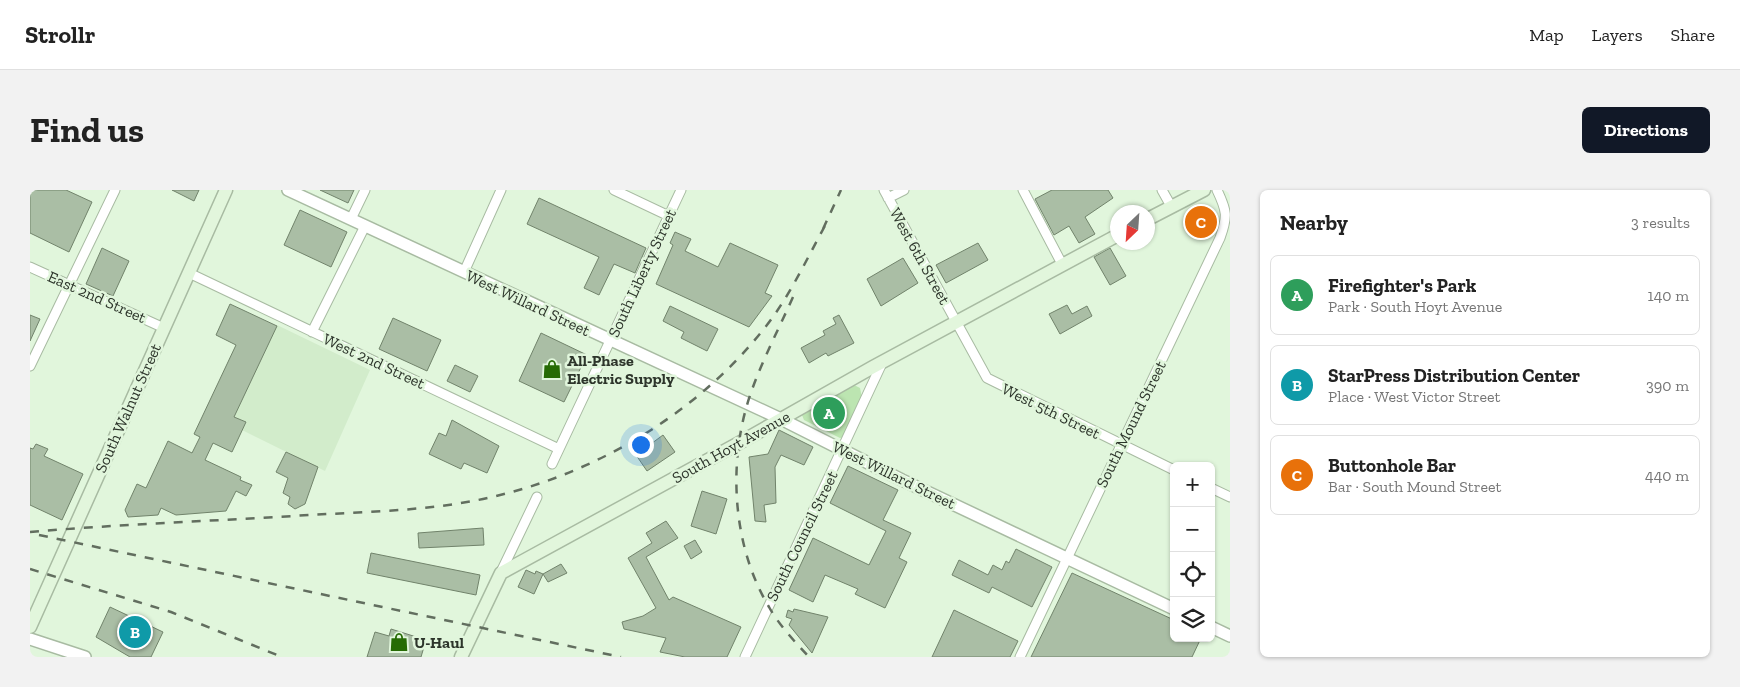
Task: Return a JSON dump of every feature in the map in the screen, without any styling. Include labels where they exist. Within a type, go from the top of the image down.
[{"type":"main road","name":"South Walnut Street","points":[[30,627],[226,190]]},
{"type":"main road","points":[[1155,215],[1204,190]]},
{"type":"main road","name":"South Hoyt Avenue","points":[[501,573],[883,361],[1110,239]]},
{"type":"main road","points":[[461,657],[501,573]]},
{"type":"street","points":[[30,366],[115,190]]},
{"type":"street","name":"West Willard Street","points":[[288,190],[610,342],[780,419],[1170,607]]},
{"type":"street","points":[[351,219],[365,190]]},
{"type":"street","points":[[464,272],[501,190]]},
{"type":"street","points":[[614,190],[669,216]]},
{"type":"street","name":"South Liberty Street","points":[[552,464],[681,190]]},
{"type":"street","points":[[886,194],[904,190]]},
{"type":"street","points":[[1023,190],[1062,264]]},
{"type":"street","points":[[1162,190],[1171,206]]},
{"type":"street","name":"South Mound Street","points":[[1020,657],[1220,238],[1228,210],[1217,190]]},
{"type":"street","name":"West 6th Street","points":[[886,194],[956,322]]},
{"type":"street","points":[[312,332],[365,226]]},
{"type":"street","name":"East 2nd Street","points":[[30,267],[164,328]]},
{"type":"street","name":"West 2nd Street","points":[[189,274],[559,449]]},
{"type":"street","name":"West 5th Street","points":[[956,322],[987,378],[1121,446],[1170,468]]},
{"type":"street","name":"South Council Street","points":[[745,657],[883,361]]},
{"type":"street","points":[[1215,490],[1230,497]]},
{"type":"street","points":[[501,573],[537,497]]},
{"type":"street","points":[[1215,629],[1230,636]]},
{"type":"street","points":[[30,639],[85,657]]},
{"type":"shaded area","points":[[277,325],[370,370],[325,471],[242,430],[245,422],[234,417]]},
{"type":"shaded area","points":[[854,385],[860,388],[862,398],[844,437],[840,438],[804,420],[802,415],[805,411]]},
{"type":"building","points":[[30,190],[66,190],[92,202],[69,252],[30,233]]},
{"type":"building","points":[[172,190],[199,190],[194,201]]},
{"type":"building","points":[[320,190],[354,190],[348,203]]},
{"type":"building","points":[[1052,190],[1108,190],[1113,198],[1085,217],[1095,234],[1079,243],[1069,226],[1054,235],[1035,199]]},
{"type":"building","points":[[539,198],[646,248],[635,273],[614,264],[599,295],[584,288],[599,257],[527,224]]},
{"type":"building","points":[[300,210],[347,232],[331,267],[284,245]]},
{"type":"building","points":[[1201,211],[1211,227],[1201,233],[1191,217]]},
{"type":"building","points":[[675,232],[691,239],[685,251],[718,267],[730,243],[778,265],[765,293],[772,296],[749,327],[656,284],[673,245],[670,243]]},
{"type":"building","points":[[978,243],[988,260],[946,283],[936,265]]},
{"type":"building","points":[[102,248],[129,261],[113,296],[86,284]]},
{"type":"building","points":[[1110,248],[1126,276],[1110,285],[1094,257]]},
{"type":"building","points":[[903,258],[918,283],[881,306],[867,279]]},
{"type":"building","points":[[230,304],[277,326],[234,417],[246,422],[232,452],[213,443],[205,460],[241,477],[240,480],[252,485],[246,496],[236,491],[226,511],[176,515],[161,508],[158,515],[128,517],[125,510],[137,484],[146,488],[168,441],[192,453],[200,437],[194,434],[236,345],[216,335]]},
{"type":"building","points":[[1067,305],[1072,314],[1087,306],[1092,316],[1060,334],[1049,314]]},
{"type":"building","points":[[670,306],[718,329],[707,351],[681,338],[684,332],[663,321]]},
{"type":"building","points":[[30,315],[40,319],[30,341]]},
{"type":"building","points":[[839,315],[854,343],[828,356],[826,353],[809,363],[801,348],[825,335],[823,331],[836,324],[833,318]]},
{"type":"building","points":[[393,318],[441,340],[427,371],[379,349]]},
{"type":"building","name":"All-Phase Electric Supply","points":[[541,333],[587,355],[564,402],[519,381]]},
{"type":"building","points":[[455,365],[478,376],[470,392],[447,381]]},
{"type":"building","points":[[452,420],[499,446],[487,473],[464,463],[461,469],[429,454],[439,433],[446,436]]},
{"type":"building","points":[[779,430],[813,447],[804,465],[781,455],[775,467],[776,503],[764,505],[766,522],[755,521],[749,457],[768,454]]},
{"type":"building","points":[[663,435],[675,452],[647,471],[636,455]]},
{"type":"building","points":[[36,444],[48,449],[44,456],[83,474],[62,520],[30,505],[30,448],[33,449]]},
{"type":"building","points":[[286,452],[318,467],[305,504],[295,509],[288,504],[290,497],[283,493],[288,478],[276,472]]},
{"type":"building","points":[[848,466],[898,490],[883,520],[911,533],[899,558],[907,562],[885,608],[855,594],[858,589],[825,575],[813,602],[789,590],[813,538],[869,565],[886,531],[830,503]]},
{"type":"building","points":[[702,491],[727,499],[716,534],[691,526]]},
{"type":"building","points":[[666,521],[678,538],[646,557],[669,600],[673,597],[741,627],[727,657],[685,657],[660,652],[666,638],[624,629],[622,622],[643,616],[656,608],[628,558],[652,543],[646,533]]},
{"type":"building","points":[[483,528],[484,545],[419,548],[418,533]]},
{"type":"building","points":[[695,540],[702,552],[691,559],[684,546]]},
{"type":"building","points":[[1016,549],[1052,567],[1032,607],[992,587],[989,593],[952,575],[959,560],[988,575],[993,565],[1002,570],[1006,561],[1009,563]]},
{"type":"building","points":[[371,553],[480,575],[476,595],[367,573]]},
{"type":"building","points":[[561,564],[567,573],[548,582],[543,574]]},
{"type":"building","points":[[526,570],[535,574],[536,571],[543,574],[534,594],[518,587]]},
{"type":"building","points":[[1072,573],[1170,618],[1170,642],[1199,642],[1192,657],[1031,657]]},
{"type":"building","points":[[110,607],[163,632],[151,657],[130,657],[96,637]]},
{"type":"building","points":[[794,609],[828,617],[812,653],[789,625],[792,619],[786,617],[788,610],[793,612]]},
{"type":"building","points":[[954,610],[1018,641],[1010,657],[932,657]]},
{"type":"building","name":"U-Haul","points":[[391,629],[426,640],[421,657],[367,657],[375,632],[389,636]]},
{"type":"railway","points":[[823,229],[841,190]]},
{"type":"railway","points":[[30,532],[432,507],[473,501],[555,478],[595,461],[633,441],[669,418],[735,362],[763,330],[781,305],[826,224]]},
{"type":"railway","points":[[793,297],[751,391],[741,430],[736,482],[742,535],[748,560],[757,584],[778,620],[809,657]]},
{"type":"railway","points":[[39,535],[621,657]]},
{"type":"railway","points":[[30,569],[171,612],[282,657]]},
{"type":"place","name":"Buttonhole Bar","points":[[1201,222]]},
{"type":"place","name":"All-Phase Electric Supply","points":[[552,369]]},
{"type":"place","name":"Firefighter's Park","points":[[829,413]]},
{"type":"place","name":"StarPress Distribution Center","points":[[135,632]]},
{"type":"place","name":"U-Haul","points":[[399,642]]}]
